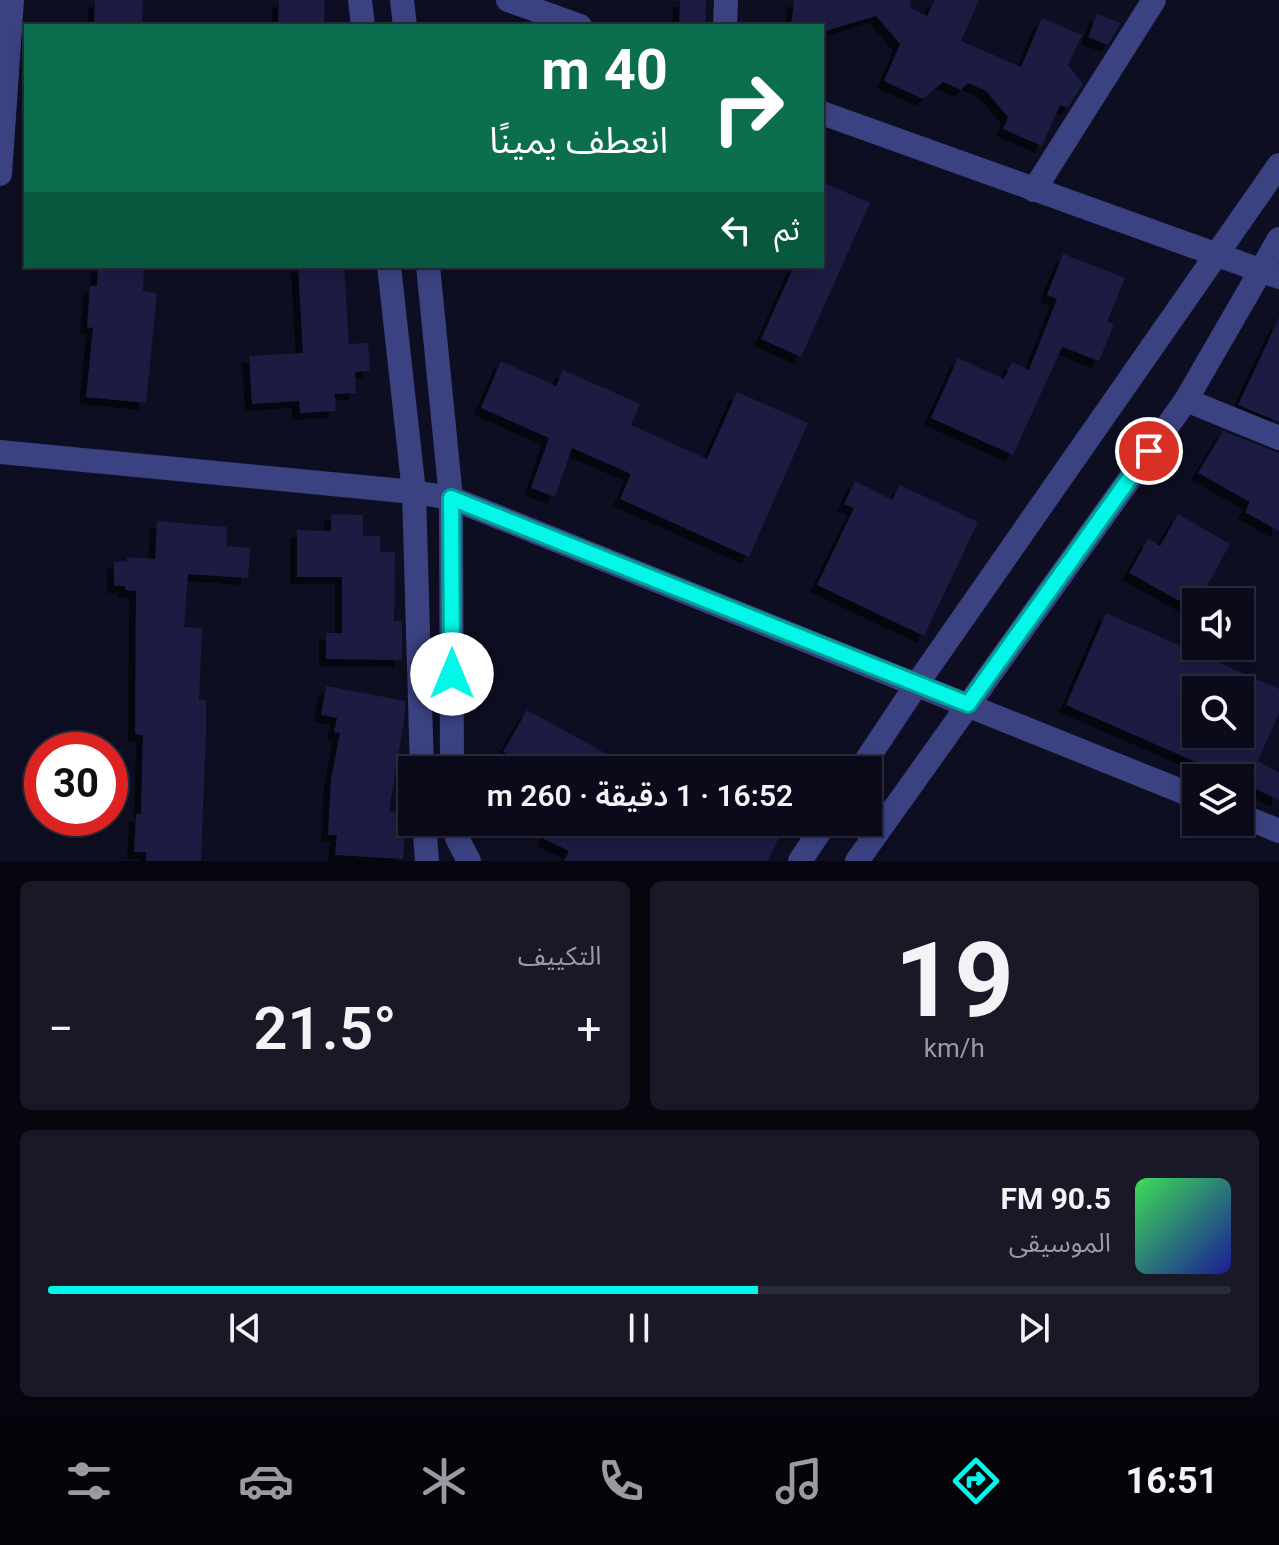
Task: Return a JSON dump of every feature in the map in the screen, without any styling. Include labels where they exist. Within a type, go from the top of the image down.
[{"type":"street","points":[[0,174],[12,0]]},
{"type":"street","points":[[360,0],[363,24]]},
{"type":"street","points":[[402,0],[405,24]]},
{"type":"street","points":[[508,0],[574,24]]},
{"type":"street","points":[[725,24],[726,0]]},
{"type":"street","points":[[1034,190],[1154,0]]},
{"type":"street","points":[[824,114],[1269,273]]},
{"type":"street","points":[[869,756],[1279,165]]},
{"type":"street","points":[[857,861],[1186,400],[1269,273],[1279,239]]},
{"type":"street","points":[[389,268],[414,492],[422,756]]},
{"type":"street","points":[[428,268],[451,498],[452,756]]},
{"type":"street","points":[[1186,400],[1279,438]]},
{"type":"street","points":[[0,452],[451,498],[1182,791]]},
{"type":"street","points":[[1254,821],[1279,831]]},
{"type":"street","points":[[425,836],[427,861]]},
{"type":"street","points":[[457,836],[469,861]]},
{"type":"street","points":[[800,861],[817,836]]},
{"type":"building","points":[[95,0],[143,0],[142,24],[94,24]]},
{"type":"building","points":[[279,0],[325,0],[324,24],[278,24]]},
{"type":"building","points":[[680,0],[706,0],[705,24],[679,24]]},
{"type":"building","points":[[794,0],[910,0],[911,7],[908,7],[927,16],[935,0],[979,0],[961,41],[1021,67],[1042,18],[1082,35],[1068,65],[1083,84],[1068,108],[1060,105],[1042,146],[1003,129],[1008,117],[986,91],[968,83],[961,90],[943,82],[923,99],[884,81],[900,44],[876,16],[824,31],[824,24],[791,24]]},
{"type":"building","points":[[1097,14],[1121,23],[1108,45],[1088,37]]},
{"type":"building","points":[[824,183],[870,203],[801,357],[761,339],[793,268],[824,268]]},
{"type":"building","points":[[1063,254],[1125,278],[1107,322],[1114,324],[1099,361],[1062,347],[1013,455],[931,418],[958,358],[1004,379],[1012,362],[1029,370],[1057,299],[1047,295]]},
{"type":"building","points":[[98,268],[144,268],[143,291],[157,293],[146,403],[86,397],[93,328],[87,327],[90,286],[97,286]]},
{"type":"building","points":[[298,268],[344,268],[349,344],[368,343],[370,371],[355,372],[356,393],[335,394],[336,411],[300,413],[299,401],[252,404],[249,356],[303,353]]},
{"type":"building","points":[[1279,318],[1279,422],[1238,405]]},
{"type":"building","points":[[501,361],[556,386],[563,370],[640,404],[631,425],[707,459],[737,392],[808,423],[749,557],[620,499],[631,474],[572,448],[555,497],[531,488],[549,438],[481,408]]},
{"type":"building","points":[[1223,431],[1279,453],[1279,531],[1245,512],[1250,502],[1198,473]]},
{"type":"building","points":[[855,481],[892,500],[900,485],[978,522],[924,636],[817,585],[854,508],[844,504]]},
{"type":"building","points":[[331,514],[363,515],[363,536],[380,536],[380,552],[395,552],[394,621],[402,621],[402,660],[326,659],[326,633],[342,633],[342,577],[297,577],[297,530],[331,531]]},
{"type":"building","points":[[1178,514],[1230,544],[1206,588],[1182,588],[1182,602],[1129,573],[1148,539],[1160,546]]},
{"type":"building","points":[[157,521],[227,527],[226,546],[250,548],[248,578],[188,574],[184,627],[202,628],[199,700],[206,700],[201,861],[146,861],[146,852],[134,852],[136,814],[141,814],[143,735],[135,734],[136,591],[125,590],[125,586],[114,586],[114,562],[127,561],[127,557],[155,559]]},
{"type":"building","points":[[1106,613],[1182,646],[1182,660],[1213,660],[1249,676],[1182,676],[1182,748],[1254,748],[1254,678],[1279,689],[1279,713],[1258,761],[1279,773],[1279,800],[1254,788],[1254,764],[1200,764],[1066,705]]},
{"type":"building","points":[[326,686],[405,701],[389,812],[398,813],[398,836],[405,836],[403,859],[335,855],[337,835],[328,835],[331,779],[340,733],[334,732],[337,718],[321,715]]},
{"type":"building","points":[[527,710],[611,756],[510,756],[503,752]]},
{"type":"building","points":[[545,836],[780,836],[768,861],[564,861],[569,851],[544,839]]},
{"type":"route","points":[[452,674],[451,498],[968,704],[1149,451]]}]
